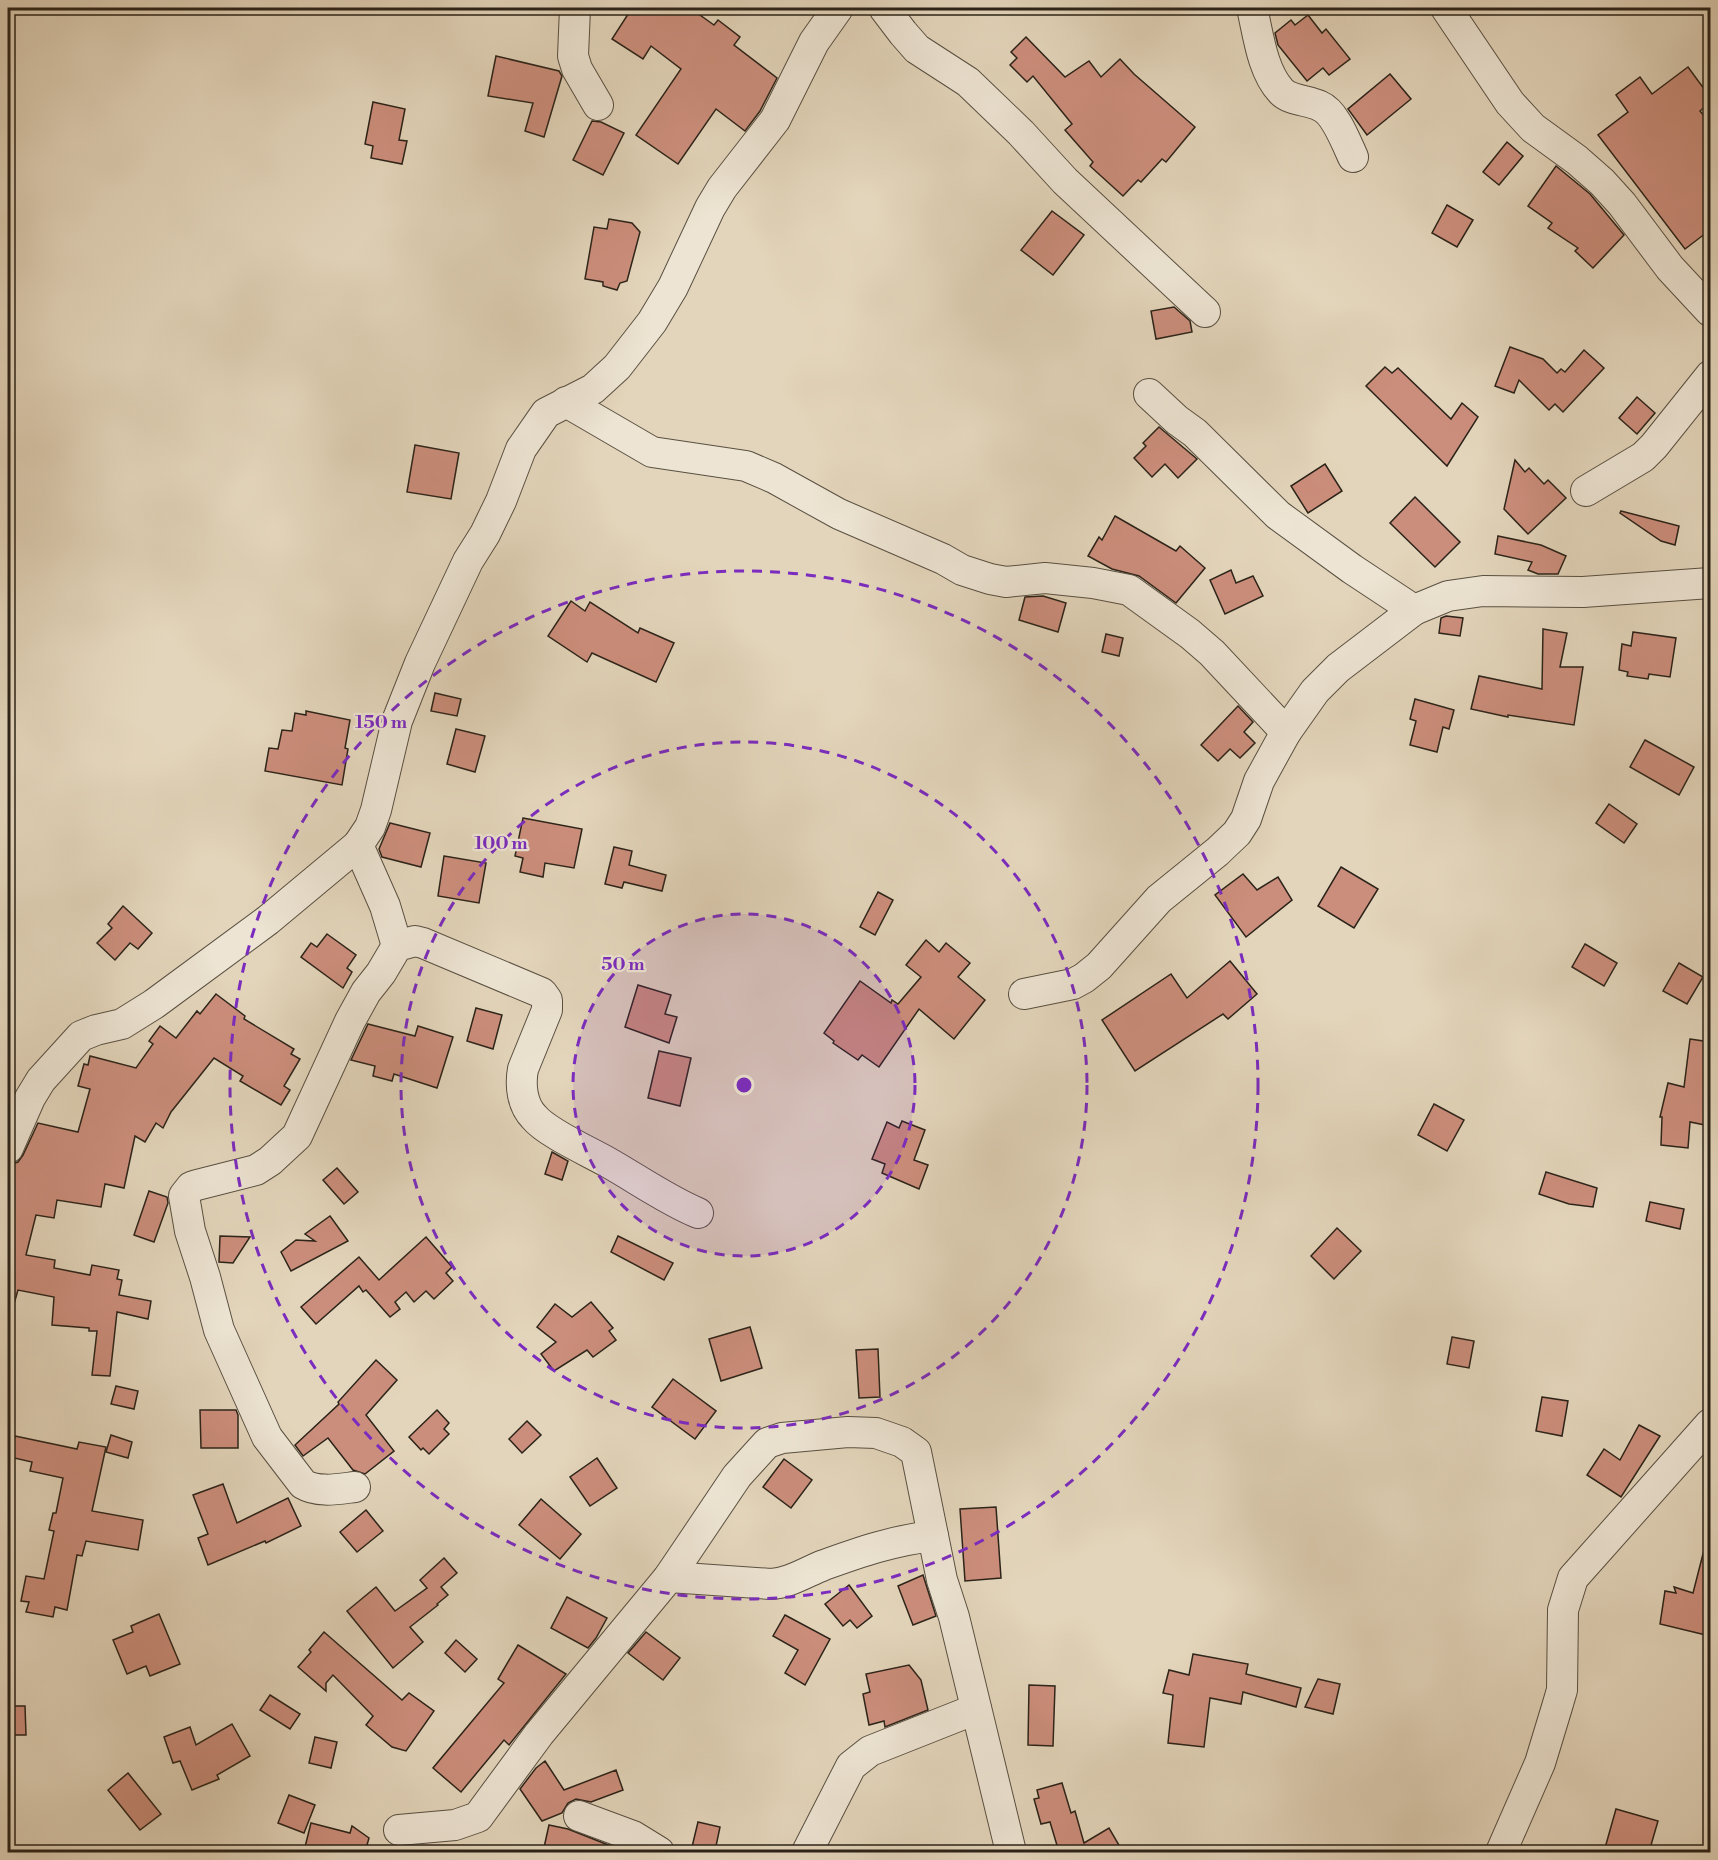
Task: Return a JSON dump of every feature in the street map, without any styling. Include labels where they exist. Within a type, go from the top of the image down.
[{"type":"street","points":[[575,8],[573,56],[577,69],[598,105]]},
{"type":"street","points":[[8,1148],[30,1098],[42,1080],[81,1036],[122,1024],[154,1004],[268,920],[358,845],[370,827],[376,810],[403,705],[437,625],[468,561],[485,534],[521,449],[546,413],[593,389],[617,367],[652,322],[673,287],[710,208],[722,188],[775,120],[813,42],[837,8]]},
{"type":"street","points":[[884,8],[918,49],[968,82],[1021,133],[1065,182],[1205,312]]},
{"type":"street","points":[[1252,8],[1262,54],[1275,83],[1283,94],[1322,106],[1337,125],[1353,157]]},
{"type":"street","points":[[1446,8],[1510,103],[1533,128],[1577,160],[1602,182],[1622,204],[1670,268],[1710,311]]},
{"type":"street","points":[[1586,491],[1642,457],[1654,446],[1710,376]]},
{"type":"street","points":[[1149,394],[1177,420],[1196,433],[1278,515],[1352,569],[1414,609]]},
{"type":"street","points":[[566,402],[652,452],[746,466],[774,478],[839,514],[963,570],[1006,582],[1045,578],[1129,590],[1190,634],[1212,653],[1286,732]]},
{"type":"street","points":[[1024,993],[1073,984],[1084,978],[1099,966],[1159,899],[1237,833],[1246,819],[1259,781],[1286,732],[1315,691],[1338,668],[1414,609],[1448,596],[1483,591],[1583,592],[1710,583]]},
{"type":"street","points":[[358,845],[385,906],[398,946]]},
{"type":"street","points":[[355,1487],[315,1490],[308,1487],[303,1484],[267,1437],[219,1330],[183,1200],[186,1191],[197,1185],[256,1170],[270,1161],[297,1136],[350,1021],[366,992],[398,946],[415,941],[423,943],[542,993],[547,1000],[547,1010],[521,1079],[522,1089],[534,1118],[674,1203],[698,1214]]},
{"type":"street","points":[[1501,1852],[1540,1762],[1560,1698],[1563,1675],[1563,1610],[1573,1578],[1710,1424]]},
{"type":"street","points":[[399,1830],[455,1825],[478,1817],[539,1734],[669,1577],[736,1476],[762,1447],[782,1438],[848,1432],[876,1433],[902,1442],[916,1452],[919,1458],[942,1580],[954,1617],[1011,1852]]},
{"type":"street","points":[[669,1577],[771,1584],[784,1582],[860,1552],[905,1539],[933,1536]]},
{"type":"street","points":[[807,1852],[851,1767],[862,1756],[976,1709]]},
{"type":"street","points":[[579,1816],[633,1836],[659,1852]]},
{"type":"building","points":[[632,8],[690,8],[714,25],[718,20],[740,37],[734,45],[777,78],[760,111],[745,131],[716,109],[678,164],[636,135],[681,69],[651,46],[643,59],[612,39]]},
{"type":"building","points":[[1308,15],[1322,33],[1326,29],[1350,59],[1329,75],[1323,68],[1307,81],[1278,45],[1275,33],[1291,20],[1295,25]]},
{"type":"building","points":[[1026,37],[1065,77],[1089,61],[1101,77],[1120,59],[1195,127],[1166,162],[1162,159],[1141,182],[1138,180],[1123,196],[1090,166],[1093,162],[1065,130],[1072,124],[1033,76],[1027,82],[1010,65],[1017,58],[1011,52]]},
{"type":"building","points":[[496,56],[559,71],[562,76],[544,137],[525,131],[533,103],[488,96]]},
{"type":"building","points":[[1688,67],[1710,97],[1710,102],[1700,111],[1710,123],[1710,230],[1685,249],[1598,135],[1628,112],[1616,95],[1640,77],[1652,94]]},
{"type":"building","points":[[1390,74],[1411,99],[1367,135],[1348,109]]},
{"type":"building","points":[[373,102],[405,109],[399,140],[407,141],[402,164],[371,158],[373,146],[365,144]]},
{"type":"building","points":[[592,121],[601,122],[624,133],[603,175],[573,160]]},
{"type":"building","points":[[1507,142],[1523,156],[1499,185],[1483,172]]},
{"type":"building","points":[[1556,166],[1590,194],[1624,235],[1593,268],[1575,251],[1578,248],[1548,228],[1552,223],[1528,206]]},
{"type":"building","points":[[1447,205],[1473,220],[1457,247],[1432,233]]},
{"type":"building","points":[[1052,211],[1084,235],[1053,275],[1021,250]]},
{"type":"building","points":[[609,219],[632,223],[640,232],[627,281],[620,283],[617,290],[603,286],[603,282],[585,279],[594,227],[607,229]]},
{"type":"building","points":[[1174,307],[1190,321],[1192,332],[1156,339],[1151,311]]},
{"type":"building","points":[[1510,347],[1543,359],[1557,373],[1561,369],[1565,372],[1584,350],[1604,368],[1563,412],[1555,404],[1549,410],[1519,380],[1514,393],[1495,386]]},
{"type":"building","points":[[1385,367],[1392,373],[1398,368],[1451,419],[1462,403],[1478,417],[1447,466],[1366,386]]},
{"type":"building","points":[[1637,397],[1655,413],[1637,434],[1619,418]]},
{"type":"building","points":[[1159,427],[1197,459],[1178,478],[1165,464],[1152,477],[1134,458],[1146,446],[1143,443]]},
{"type":"building","points":[[415,445],[459,453],[451,499],[407,492]]},
{"type":"building","points":[[1515,460],[1525,472],[1529,468],[1544,484],[1548,480],[1566,498],[1528,534],[1504,509]]},
{"type":"building","points":[[1325,464],[1342,491],[1308,513],[1291,486]]},
{"type":"building","points":[[1415,497],[1460,542],[1435,567],[1390,523]]},
{"type":"building","points":[[1621,511],[1679,526],[1675,545],[1661,541],[1620,513]]},
{"type":"building","points":[[1115,516],[1176,551],[1180,546],[1205,568],[1176,603],[1139,576],[1112,569],[1088,556],[1099,537],[1102,540]]},
{"type":"building","points":[[1498,536],[1541,545],[1566,556],[1558,574],[1538,574],[1528,570],[1532,562],[1495,554]]},
{"type":"building","points":[[1231,570],[1236,583],[1253,576],[1263,596],[1225,614],[1210,580]]},
{"type":"building","points":[[1043,596],[1066,603],[1058,632],[1019,620],[1025,597]]},
{"type":"building","points":[[571,601],[585,611],[590,602],[638,633],[640,628],[674,643],[656,682],[592,653],[587,662],[548,636]]},
{"type":"building","points":[[1446,616],[1463,618],[1460,636],[1439,633],[1441,618]]},
{"type":"building","points":[[1543,629],[1567,633],[1560,667],[1583,667],[1574,725],[1508,715],[1508,717],[1471,709],[1479,676],[1542,689]]},
{"type":"building","points":[[1633,632],[1676,638],[1670,677],[1649,674],[1648,679],[1627,676],[1628,672],[1619,670],[1622,644],[1631,646]]},
{"type":"building","points":[[1106,634],[1123,638],[1119,656],[1102,652]]},
{"type":"building","points":[[435,693],[461,699],[457,716],[431,711]]},
{"type":"building","points":[[1415,699],[1454,710],[1449,729],[1443,727],[1437,752],[1410,745],[1416,721],[1410,719]]},
{"type":"building","points":[[1238,706],[1253,722],[1244,732],[1255,743],[1240,758],[1230,749],[1218,761],[1201,745]]},
{"type":"building","points":[[306,711],[350,720],[342,785],[265,771],[269,748],[278,749],[282,730],[292,731],[295,713],[306,715]]},
{"type":"building","points":[[456,729],[485,736],[475,772],[447,764]]},
{"type":"building","points":[[1645,740],[1694,767],[1679,795],[1630,767]]},
{"type":"building","points":[[1609,804],[1637,824],[1624,843],[1596,823]]},
{"type":"building","points":[[523,818],[582,829],[574,868],[545,863],[543,877],[520,872],[523,858],[515,856]]},
{"type":"building","points":[[390,823],[430,833],[421,867],[382,857],[379,849]]},
{"type":"building","points":[[614,847],[632,851],[629,865],[666,875],[662,891],[624,882],[622,888],[605,884]]},
{"type":"building","points":[[444,856],[486,863],[479,903],[438,896]]},
{"type":"building","points":[[1341,867],[1378,889],[1354,928],[1318,906]]},
{"type":"building","points":[[1243,874],[1257,890],[1278,877],[1292,900],[1246,937],[1215,895]]},
{"type":"building","points":[[878,892],[893,900],[875,935],[860,927]]},
{"type":"building","points":[[123,906],[152,933],[138,949],[130,943],[115,960],[97,943],[112,928],[108,924]]},
{"type":"building","points":[[327,934],[356,955],[347,968],[352,972],[343,988],[301,957],[311,943],[317,947]]},
{"type":"building","points":[[926,940],[939,952],[946,943],[970,963],[958,977],[985,1000],[954,1039],[919,1009],[879,1067],[862,1055],[858,1060],[833,1043],[834,1041],[824,1033],[860,981],[891,1003],[892,1000],[898,1004],[921,977],[906,965]]},
{"type":"building","points":[[1585,944],[1617,963],[1604,986],[1572,967]]},
{"type":"building","points":[[1230,961],[1257,994],[1228,1019],[1223,1014],[1135,1071],[1102,1020],[1171,974],[1187,998]]},
{"type":"building","points":[[1679,963],[1703,977],[1687,1004],[1663,991]]},
{"type":"building","points":[[638,985],[671,995],[665,1014],[677,1017],[669,1043],[625,1027]]},
{"type":"building","points":[[216,994],[245,1016],[244,1019],[294,1049],[291,1054],[300,1059],[284,1086],[290,1090],[281,1105],[240,1081],[243,1076],[214,1058],[171,1112],[163,1128],[156,1123],[145,1142],[135,1136],[124,1188],[105,1184],[101,1207],[57,1200],[54,1218],[36,1215],[26,1255],[55,1260],[54,1268],[90,1275],[92,1265],[119,1270],[117,1279],[122,1280],[119,1295],[151,1301],[148,1319],[117,1312],[110,1376],[92,1375],[97,1331],[89,1331],[89,1328],[52,1325],[54,1297],[18,1290],[14,1304],[8,1303],[8,1165],[18,1162],[23,1155],[38,1123],[78,1132],[90,1089],[78,1086],[84,1064],[88,1065],[90,1056],[136,1068],[153,1044],[149,1041],[160,1026],[176,1038],[197,1011],[200,1014]]},
{"type":"building","points":[[476,1008],[502,1015],[493,1049],[467,1041]]},
{"type":"building","points":[[368,1024],[415,1036],[418,1026],[453,1037],[437,1088],[394,1074],[392,1081],[373,1076],[375,1066],[351,1060]]},
{"type":"building","points":[[1690,1039],[1710,1042],[1710,1126],[1690,1122],[1688,1148],[1661,1145],[1662,1117],[1660,1117],[1668,1083],[1684,1087]]},
{"type":"building","points":[[659,1051],[691,1058],[680,1106],[648,1098]]},
{"type":"building","points":[[1434,1104],[1464,1120],[1447,1151],[1418,1135]]},
{"type":"building","points":[[902,1121],[925,1130],[914,1160],[928,1165],[919,1189],[882,1173],[885,1164],[872,1159],[887,1122],[899,1128]]},
{"type":"building","points":[[552,1152],[568,1161],[562,1180],[545,1174]]},
{"type":"building","points":[[337,1168],[358,1192],[344,1204],[323,1180]]},
{"type":"building","points":[[1546,1172],[1597,1188],[1593,1207],[1569,1204],[1539,1194]]},
{"type":"building","points":[[149,1191],[167,1197],[168,1203],[154,1242],[134,1235]]},
{"type":"building","points":[[1650,1202],[1684,1209],[1680,1229],[1646,1221]]},
{"type":"building","points":[[330,1216],[348,1241],[291,1271],[281,1252],[296,1240],[315,1241],[305,1234]]},
{"type":"building","points":[[1337,1228],[1361,1251],[1334,1279],[1311,1256]]},
{"type":"building","points":[[220,1236],[250,1237],[233,1263],[219,1262]]},
{"type":"building","points":[[618,1236],[673,1263],[664,1280],[611,1252]]},
{"type":"building","points":[[426,1237],[452,1267],[446,1273],[453,1281],[434,1299],[426,1291],[414,1302],[406,1292],[395,1302],[400,1309],[390,1317],[366,1290],[363,1292],[359,1286],[316,1324],[301,1307],[359,1257],[379,1280]]},
{"type":"building","points":[[591,1302],[613,1328],[609,1331],[616,1340],[593,1357],[587,1350],[554,1371],[541,1354],[556,1342],[537,1327],[555,1304],[572,1317]]},
{"type":"building","points":[[750,1327],[762,1368],[721,1381],[709,1339]]},
{"type":"building","points":[[1452,1337],[1474,1341],[1469,1368],[1447,1364]]},
{"type":"building","points":[[878,1349],[880,1397],[859,1398],[856,1350]]},
{"type":"building","points":[[376,1360],[397,1380],[366,1415],[394,1451],[365,1474],[353,1470],[328,1438],[303,1456],[295,1445],[339,1404],[338,1402]]},
{"type":"building","points":[[673,1379],[716,1411],[695,1439],[652,1407]]},
{"type":"building","points":[[116,1386],[138,1391],[134,1409],[111,1404]]},
{"type":"building","points":[[1542,1397],[1568,1401],[1562,1436],[1536,1431]]},
{"type":"building","points":[[200,1410],[236,1410],[238,1448],[201,1448]]},
{"type":"building","points":[[437,1410],[449,1423],[444,1429],[449,1434],[429,1454],[423,1448],[421,1450],[409,1437]]},
{"type":"building","points":[[527,1421],[541,1435],[522,1453],[509,1439]]},
{"type":"building","points":[[1639,1425],[1660,1436],[1621,1497],[1587,1475],[1604,1449],[1620,1460]]},
{"type":"building","points":[[111,1435],[132,1442],[128,1458],[106,1452]]},
{"type":"building","points":[[15,1436],[77,1449],[79,1442],[106,1447],[92,1511],[143,1520],[138,1550],[86,1541],[82,1556],[77,1555],[67,1610],[55,1607],[53,1617],[26,1612],[29,1602],[21,1601],[26,1576],[44,1579],[54,1531],[49,1530],[53,1513],[56,1513],[63,1478],[30,1471],[32,1462],[10,1457]]},
{"type":"building","points":[[597,1458],[617,1488],[590,1506],[570,1477]]},
{"type":"building","points":[[784,1459],[812,1480],[791,1508],[763,1487]]},
{"type":"building","points":[[223,1484],[237,1523],[288,1498],[301,1526],[266,1543],[265,1541],[208,1565],[198,1538],[208,1534],[193,1495]]},
{"type":"building","points":[[541,1499],[581,1534],[560,1559],[519,1525]]},
{"type":"building","points":[[996,1507],[1001,1578],[965,1581],[960,1509]]},
{"type":"building","points":[[366,1510],[383,1531],[357,1552],[340,1532]]},
{"type":"building","points":[[1704,1550],[1710,1550],[1710,1636],[1660,1624],[1665,1591],[1676,1593],[1674,1587],[1693,1593]]},
{"type":"building","points":[[444,1558],[457,1573],[441,1587],[448,1595],[410,1627],[423,1642],[393,1668],[347,1611],[376,1587],[395,1611],[427,1588],[420,1580]]},
{"type":"building","points":[[923,1575],[936,1616],[913,1625],[898,1586]]},
{"type":"building","points":[[849,1585],[872,1616],[857,1628],[850,1620],[843,1626],[825,1604]]},
{"type":"building","points":[[567,1597],[607,1618],[588,1648],[551,1628]]},
{"type":"building","points":[[159,1614],[180,1664],[150,1676],[146,1666],[127,1674],[113,1640],[133,1632],[131,1626]]},
{"type":"building","points":[[785,1615],[830,1639],[805,1685],[785,1673],[798,1650],[773,1636]]},
{"type":"building","points":[[324,1632],[402,1700],[409,1693],[434,1711],[406,1751],[392,1747],[366,1725],[373,1716],[333,1675],[326,1683],[326,1691],[298,1667]]},
{"type":"building","points":[[646,1632],[680,1658],[663,1680],[628,1653]]},
{"type":"building","points":[[456,1640],[477,1659],[465,1672],[445,1653]]},
{"type":"building","points":[[518,1645],[566,1674],[509,1745],[504,1740],[461,1792],[433,1768],[504,1683],[498,1679]]},
{"type":"building","points":[[1193,1654],[1248,1664],[1246,1674],[1301,1688],[1296,1707],[1243,1692],[1241,1704],[1210,1698],[1204,1747],[1168,1743],[1173,1695],[1163,1693],[1169,1670],[1189,1675]]},
{"type":"building","points":[[909,1665],[921,1680],[928,1710],[885,1727],[884,1721],[869,1725],[863,1694],[870,1692],[866,1674]]},
{"type":"building","points":[[1318,1679],[1340,1684],[1333,1714],[1305,1707]]},
{"type":"building","points":[[1029,1685],[1055,1686],[1053,1746],[1028,1745]]},
{"type":"building","points":[[270,1695],[300,1714],[290,1729],[260,1710]]},
{"type":"building","points":[[8,1706],[25,1706],[26,1735],[8,1735]]},
{"type":"building","points":[[232,1724],[250,1756],[217,1775],[219,1779],[192,1790],[180,1761],[173,1763],[164,1737],[190,1727],[196,1745]]},
{"type":"building","points":[[315,1737],[337,1742],[331,1768],[309,1763]]},
{"type":"building","points":[[545,1761],[564,1790],[616,1770],[623,1790],[591,1802],[576,1799],[568,1803],[562,1813],[542,1821],[520,1789],[536,1768]]},
{"type":"building","points":[[128,1773],[161,1814],[140,1830],[108,1790]]},
{"type":"building","points":[[1062,1783],[1071,1813],[1075,1811],[1084,1843],[1109,1828],[1123,1852],[1059,1852],[1050,1822],[1041,1824],[1034,1799],[1039,1798],[1037,1790]]},
{"type":"building","points":[[289,1795],[315,1805],[304,1833],[278,1823]]},
{"type":"building","points":[[1616,1809],[1658,1821],[1649,1852],[1622,1852],[1605,1848]]},
{"type":"building","points":[[698,1822],[720,1827],[715,1851],[692,1847]]},
{"type":"building","points":[[311,1823],[350,1833],[352,1826],[369,1838],[365,1852],[325,1852],[305,1847]]},
{"type":"building","points":[[549,1825],[568,1829],[626,1852],[543,1852]]}]
